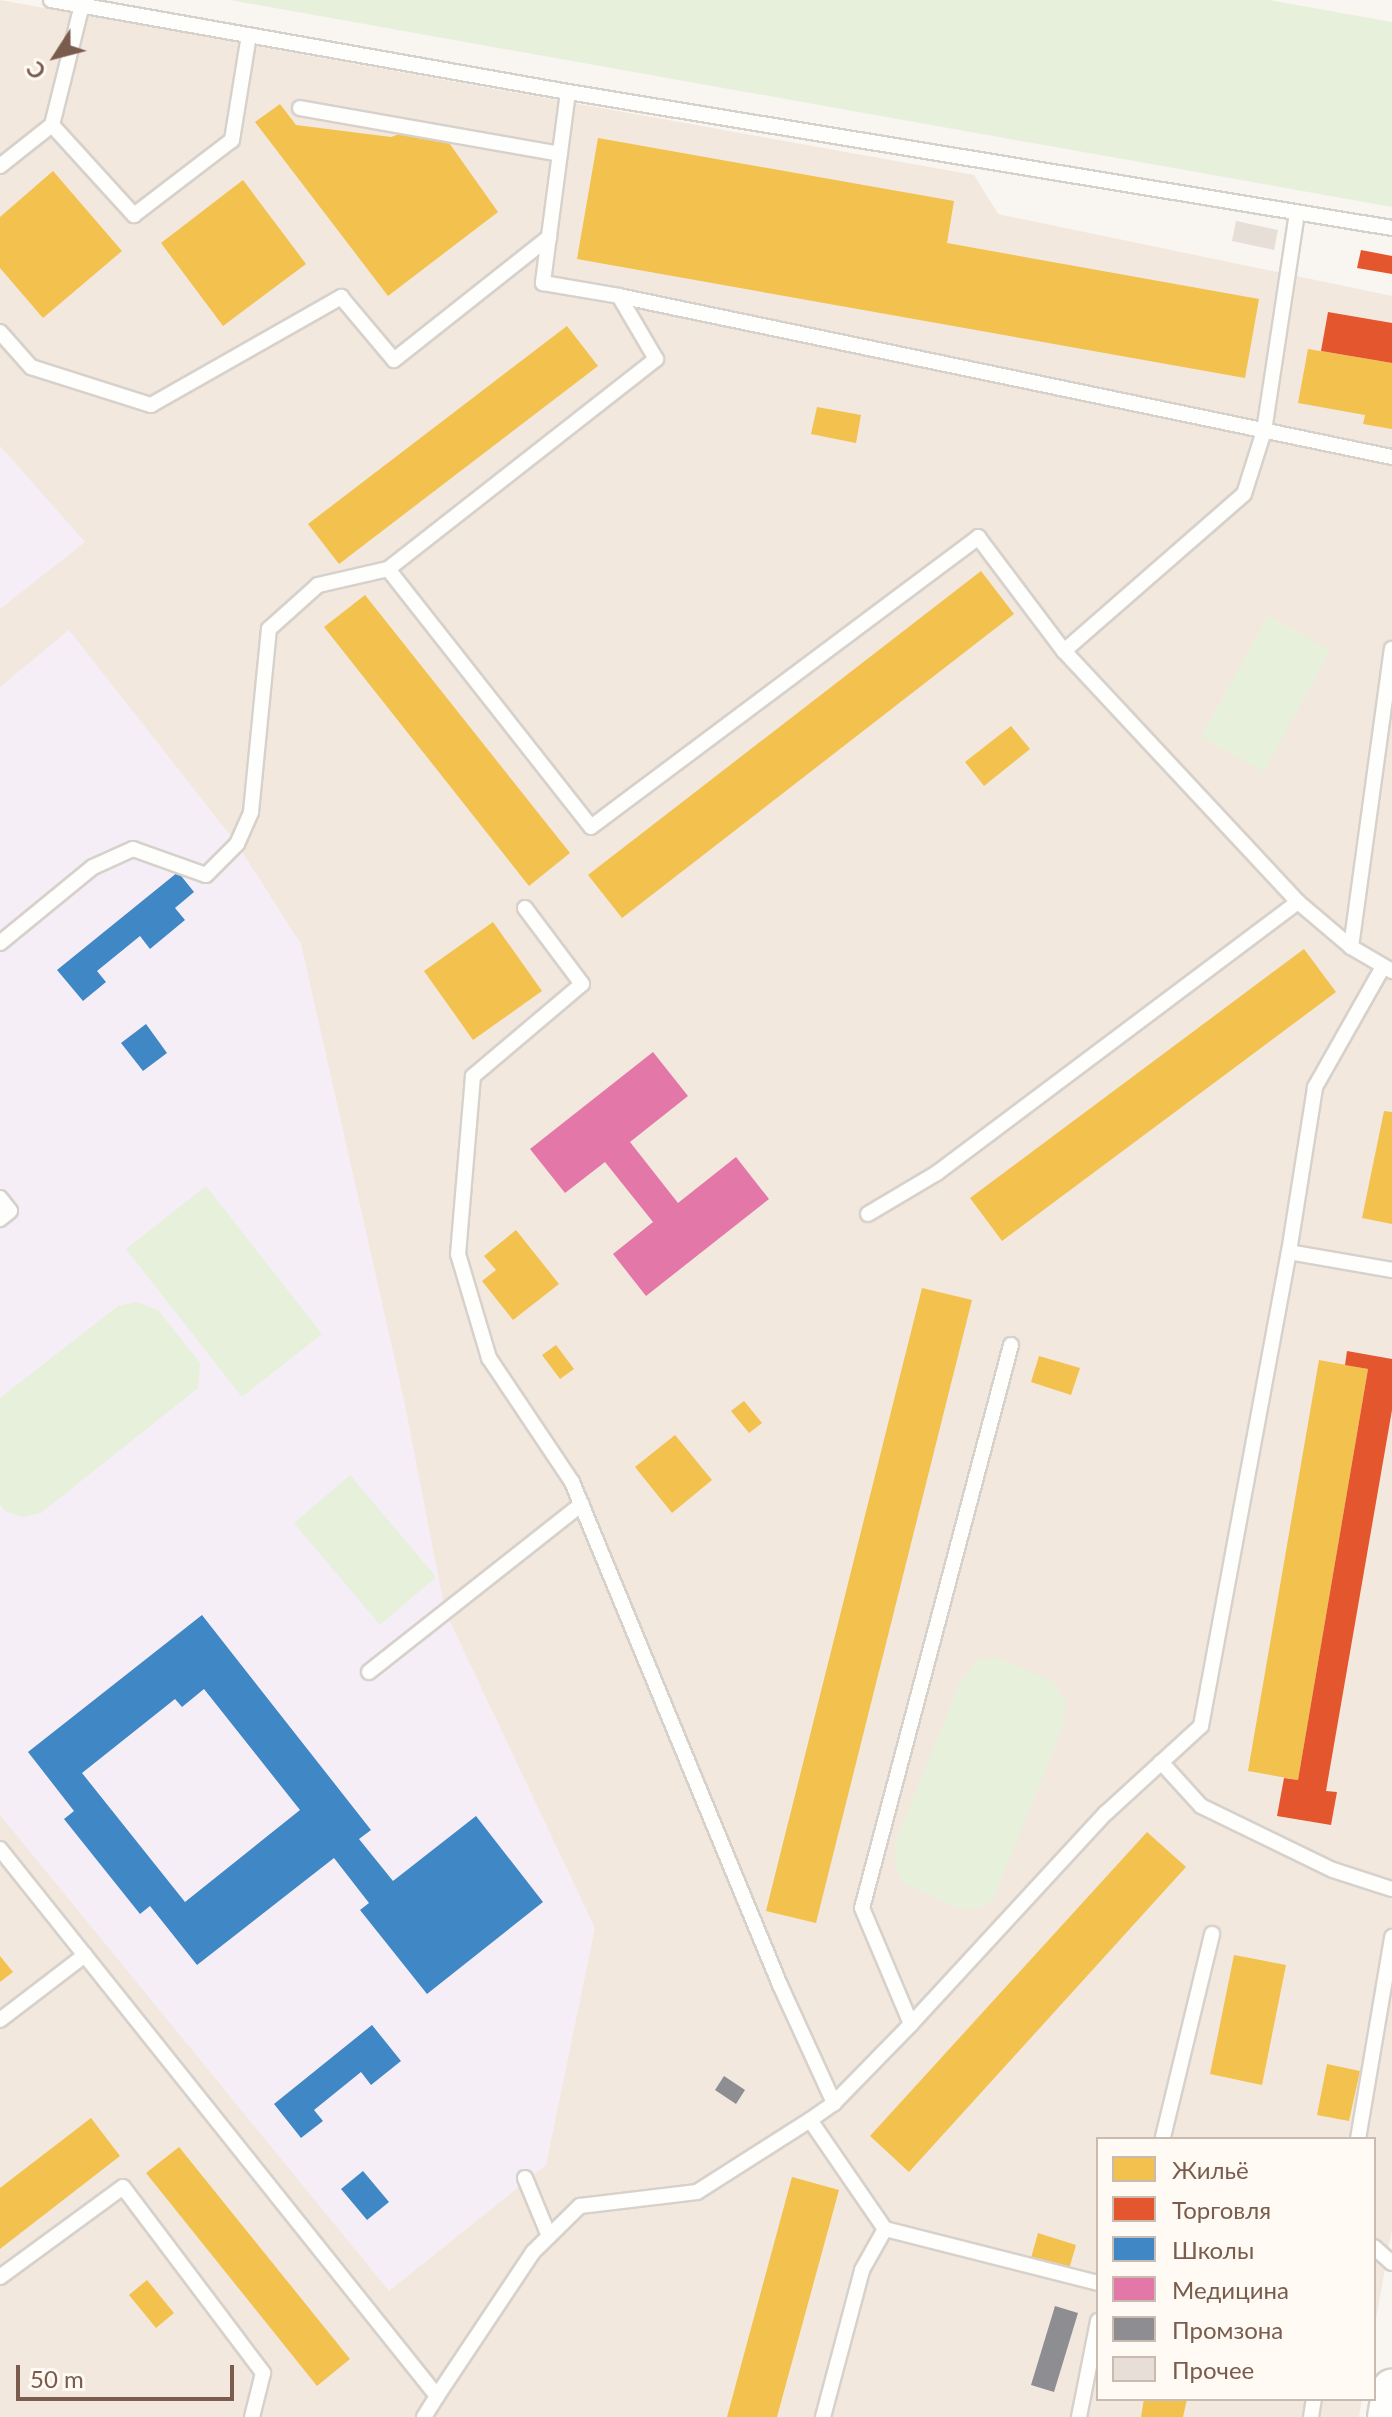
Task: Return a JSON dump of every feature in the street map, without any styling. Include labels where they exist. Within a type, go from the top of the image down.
[{"type":"main road","points":[[1387,2417],[1392,2388]]},
{"type":"lane","points":[[51,0],[568,92],[1392,228]]},
{"type":"lane","points":[[0,166],[52,125],[82,5]]},
{"type":"lane","points":[[52,125],[134,215],[232,140],[249,35]]},
{"type":"lane","points":[[568,92],[543,283],[619,296],[1392,457]]},
{"type":"lane","points":[[300,108],[560,154]]},
{"type":"lane","points":[[1064,651],[1244,494],[1264,431],[1297,212]]},
{"type":"lane","points":[[0,332],[31,367],[151,405],[341,297],[394,360],[549,237]]},
{"type":"lane","points":[[0,943],[93,867],[133,849],[206,875],[237,844],[251,812],[269,629],[318,585],[388,569],[656,359],[619,296]]},
{"type":"lane","points":[[388,569],[591,827],[978,537],[1064,651],[1298,902],[1351,947],[1388,969],[1315,1087],[1289,1252],[1201,1726],[1106,1813],[834,2103],[697,2192],[580,2206],[549,2236],[424,2417]]},
{"type":"lane","points":[[1351,947],[1392,649]]},
{"type":"lane","points":[[868,1214],[937,1173],[1298,902]]},
{"type":"lane","points":[[525,908],[582,984],[473,1076],[458,1254],[489,1358],[582,1504],[834,2103]]},
{"type":"lane","points":[[0,1198],[10,1211],[0,1219]]},
{"type":"lane","points":[[1289,1252],[1392,1270]]},
{"type":"lane","points":[[911,2024],[862,1908],[1011,1345]]},
{"type":"lane","points":[[369,1672],[582,1504]]},
{"type":"lane","points":[[1161,1762],[1201,1806],[1333,1870],[1392,1889]]},
{"type":"lane","points":[[0,1849],[437,2396]]},
{"type":"lane","points":[[1163,2137],[1212,1934]]},
{"type":"lane","points":[[1358,2137],[1392,1937]]},
{"type":"lane","points":[[0,2020],[85,1955]]},
{"type":"lane","points":[[810,2120],[885,2229],[1096,2282]]},
{"type":"lane","points":[[525,2178],[549,2236]]},
{"type":"lane","points":[[0,2277],[123,2187],[263,2373],[252,2417]]},
{"type":"lane","points":[[823,2417],[862,2270],[885,2229]]},
{"type":"lane","points":[[1376,2249],[1392,2263]]},
{"type":"lane","points":[[1079,2417],[1096,2331]]},
{"type":"shaded area","points":[[0,0],[974,175],[998,214],[1392,296],[1392,2229],[1376,2320],[1376,2137],[1096,2137],[1096,2401],[1362,2401],[1359,2417],[0,2417]]},
{"type":"shaded area","points":[[0,446],[85,542],[0,609]]},
{"type":"shaded area","points":[[69,630],[237,844],[301,944],[404,1400],[445,1611],[595,1928],[546,2165],[389,2291],[0,1815],[0,687]]},
{"type":"green space","points":[[230,0],[1269,0],[1392,22],[1392,207]]},
{"type":"green space","points":[[1268,616],[1330,650],[1264,772],[1201,737]]},
{"type":"green space","points":[[206,1186],[322,1334],[242,1397],[126,1249]]},
{"type":"green space","points":[[137,1302],[158,1310],[200,1363],[198,1388],[41,1513],[21,1517],[5,1511],[0,1505],[0,1398],[118,1306]]},
{"type":"green space","points":[[350,1475],[436,1577],[380,1625],[294,1523]]},
{"type":"green space","points":[[998,1658],[1052,1681],[1066,1700],[1062,1729],[993,1900],[976,1909],[960,1909],[902,1882],[895,1865],[895,1842],[960,1682],[977,1660]]},
{"type":"building: Жильё","points":[[280,104],[296,125],[391,137],[411,130],[447,140],[498,212],[388,296],[255,122]]},
{"type":"building: Жильё","points":[[598,138],[954,201],[947,243],[1259,299],[1245,378],[577,259]]},
{"type":"building: Жильё","points":[[53,171],[122,251],[43,318],[0,268],[0,217]]},
{"type":"building: Жильё","points":[[243,180],[306,264],[223,326],[161,243]]},
{"type":"building: Жильё","points":[[567,326],[598,366],[339,564],[308,524]]},
{"type":"building: Жильё","points":[[1308,349],[1392,363],[1392,429],[1363,424],[1365,415],[1298,403]]},
{"type":"building: Жильё","points":[[817,407],[861,415],[856,443],[811,434]]},
{"type":"building: Жильё","points":[[981,571],[1014,614],[622,918],[588,875]]},
{"type":"building: Жильё","points":[[365,595],[570,853],[529,886],[324,627]]},
{"type":"building: Жильё","points":[[1011,726],[1030,749],[984,786],[965,762]]},
{"type":"building: Жильё","points":[[493,922],[542,991],[473,1040],[424,971]]},
{"type":"building: Жильё","points":[[1304,949],[1336,992],[1002,1241],[970,1198]]},
{"type":"building: Жильё","points":[[1384,1111],[1392,1112],[1392,1224],[1362,1218]]},
{"type":"building: Жильё","points":[[516,1230],[559,1284],[513,1320],[482,1281],[496,1270],[484,1256]]},
{"type":"building: Жильё","points":[[922,1288],[972,1300],[816,1923],[766,1911]]},
{"type":"building: Жильё","points":[[556,1345],[574,1369],[560,1379],[542,1355]]},
{"type":"building: Жильё","points":[[1039,1356],[1080,1368],[1071,1395],[1031,1382]]},
{"type":"building: Жильё","points":[[1319,1360],[1368,1369],[1298,1780],[1248,1771]]},
{"type":"building: Жильё","points":[[744,1401],[762,1423],[749,1433],[731,1411]]},
{"type":"building: Жильё","points":[[675,1435],[712,1480],[672,1513],[635,1467]]},
{"type":"building: Жильё","points":[[1147,1832],[1186,1867],[909,2172],[870,2136]]},
{"type":"building: Жильё","points":[[1234,1955],[1286,1965],[1262,2085],[1210,2074]]},
{"type":"building: Жильё","points":[[0,1956],[13,1972],[0,1982]]},
{"type":"building: Жильё","points":[[1327,2064],[1360,2071],[1349,2121],[1317,2115]]},
{"type":"building: Жильё","points":[[91,2118],[120,2156],[0,2249],[0,2188]]},
{"type":"building: Жильё","points":[[179,2147],[350,2359],[317,2386],[146,2173]]},
{"type":"building: Жильё","points":[[792,2177],[839,2190],[777,2417],[727,2417]]},
{"type":"building: Жильё","points":[[1038,2233],[1076,2245],[1069,2269],[1031,2258]]},
{"type":"building: Жильё","points":[[147,2280],[174,2313],[156,2328],[129,2295]]},
{"type":"building: Жильё","points":[[1144,2401],[1187,2401],[1183,2417],[1141,2417]]},
{"type":"building: Торговля","points":[[1361,250],[1392,256],[1392,274],[1357,268]]},
{"type":"building: Торговля","points":[[1328,312],[1392,323],[1392,363],[1321,351]]},
{"type":"building: Торговля","points":[[1347,1351],[1392,1359],[1392,1410],[1326,1791],[1337,1792],[1331,1825],[1277,1816],[1284,1778],[1298,1780],[1368,1369],[1345,1365]]},
{"type":"building: Школы","points":[[178,872],[194,892],[175,908],[185,920],[150,949],[140,936],[97,971],[106,982],[83,1001],[57,970]]},
{"type":"building: Школы","points":[[146,1024],[167,1053],[143,1071],[121,1043]]},
{"type":"building: Школы","points":[[202,1615],[371,1830],[359,1839],[393,1881],[476,1816],[543,1902],[427,1994],[360,1910],[369,1903],[334,1858],[197,1965],[150,1906],[140,1914],[64,1819],[74,1811],[28,1752]],"holes":[[[204,1689],[300,1810],[185,1902],[82,1773],[175,1699],[182,1707]]]},
{"type":"building: Школы","points":[[372,2025],[401,2061],[371,2085],[361,2072],[314,2110],[323,2121],[301,2138],[274,2104]]},
{"type":"building: Школы","points":[[363,2171],[389,2202],[367,2220],[341,2189]]},
{"type":"building: Медицина","points":[[653,1052],[688,1096],[630,1142],[678,1203],[736,1157],[769,1199],[646,1296],[613,1254],[653,1222],[605,1162],[565,1193],[530,1149]]},
{"type":"building: Промзона","points":[[724,2076],[745,2090],[736,2104],[715,2090]]},
{"type":"building: Промзона","points":[[1055,2306],[1078,2313],[1054,2392],[1031,2385]]},
{"type":"building: Прочее","points":[[1236,221],[1278,230],[1274,250],[1232,241]]}]
